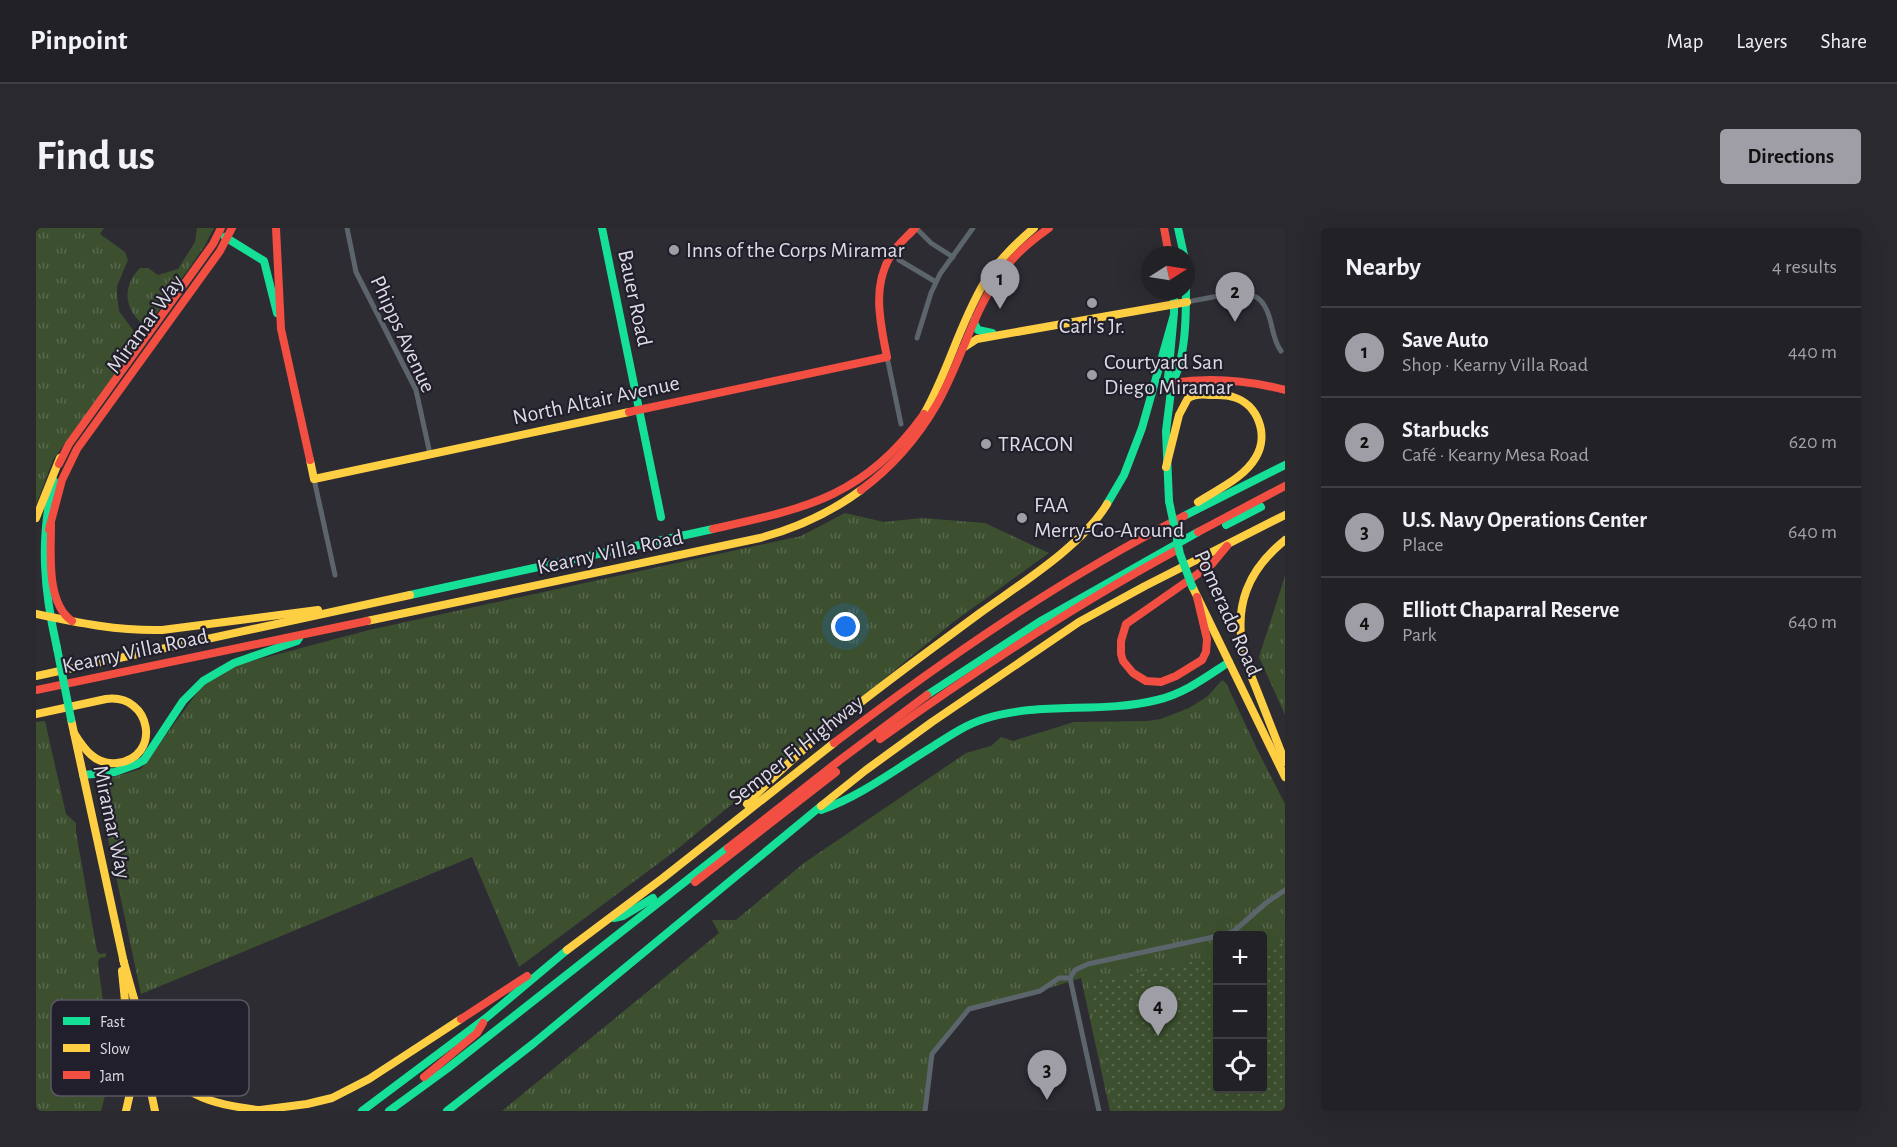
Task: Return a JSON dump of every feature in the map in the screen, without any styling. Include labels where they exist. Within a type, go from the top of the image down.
[{"type":"main road","name":"Miramar Way","points":[[44,540],[51,525],[62,480],[77,449],[228,239],[232,228]]},
{"type":"main road","points":[[276,228],[281,329]]},
{"type":"main road","name":"Bauer Road","points":[[602,228],[661,517]]},
{"type":"main road","points":[[887,357],[878,310],[880,283],[892,253],[916,228]]},
{"type":"main road","name":"Kearny Villa Road","points":[[36,676],[781,514],[812,505],[839,493],[861,480],[883,462],[911,432],[936,392],[971,307],[984,283],[1005,255],[1034,228]]},
{"type":"main road","name":"Kearny Villa Road","points":[[36,690],[733,544],[769,536],[801,525],[859,492],[900,456],[938,404],[987,292],[1004,268],[1024,247],[1049,228]]},
{"type":"main road","points":[[1164,228],[1167,246]]},
{"type":"main road","points":[[1178,228],[1182,246]]},
{"type":"main road","name":"Miramar Way","points":[[132,1000],[49,617],[43,571],[46,513],[60,459],[213,244],[220,230]]},
{"type":"main road","points":[[220,230],[228,239],[264,261],[314,479]]},
{"type":"main road","points":[[1172,383],[1168,378],[1174,300]]},
{"type":"main road","points":[[962,349],[976,339],[1187,302],[1177,378],[1172,383]]},
{"type":"main road","points":[[975,315],[974,322],[978,330],[1002,334]]},
{"type":"main road","points":[[727,827],[777,772],[868,696],[1072,545],[1101,514],[1124,475],[1142,428],[1173,318]]},
{"type":"main road","name":"North Altair Avenue","points":[[314,479],[887,357]]},
{"type":"main road","points":[[1172,383],[1186,380],[1245,381],[1285,390]]},
{"type":"main road","name":"Pomerado Road","points":[[1172,383],[1166,431],[1166,468],[1169,501],[1180,554],[1197,597],[1285,777]]},
{"type":"main road","points":[[1147,535],[1251,465],[1258,455],[1263,439],[1262,429],[1254,411],[1233,397],[1198,394],[1190,397],[1180,410],[1166,468]]},
{"type":"main road","points":[[36,518],[60,459]]},
{"type":"main road","name":"Semper Fi Highway","points":[[362,1111],[486,1018],[605,920],[914,682],[1059,585],[1147,535],[1285,465]]},
{"type":"main road","points":[[389,1111],[448,1068],[899,714],[1076,598],[1156,553],[1285,486]]},
{"type":"main road","points":[[401,1111],[868,747],[943,694],[1085,602],[1168,555],[1285,494]]},
{"type":"main road","points":[[447,1111],[534,1043],[813,812],[866,770],[933,722],[1079,622],[1285,515]]},
{"type":"main road","points":[[51,525],[52,565],[57,601],[62,613],[75,622]]},
{"type":"main road","points":[[1285,540],[1270,551],[1254,572],[1243,596],[1239,616],[1240,640],[1244,656],[1285,762]]},
{"type":"main road","points":[[1197,597],[1206,638],[1207,649],[1203,660],[1173,678],[1159,682],[1144,681],[1132,673],[1125,664],[1120,648],[1126,624],[1212,564],[1231,542]]},
{"type":"main road","points":[[36,614],[118,630],[152,631],[317,610],[335,610]]},
{"type":"main road","points":[[83,774],[111,773],[137,765],[144,760],[182,703],[202,681],[231,663],[297,641],[302,635]]},
{"type":"main road","points":[[813,812],[844,802],[959,730],[984,719],[1029,709],[1128,705],[1158,700],[1187,689],[1229,662]]},
{"type":"main road","points":[[36,714],[112,698],[131,703],[140,711],[147,727],[147,737],[139,754],[131,761],[83,774]]},
{"type":"main road","points":[[74,733],[86,752],[96,759],[108,764],[123,763]]},
{"type":"main road","points":[[605,920],[623,916],[644,905],[674,883],[699,870]]},
{"type":"main road","points":[[253,1111],[307,1104],[332,1098],[369,1079],[563,953]]},
{"type":"main road","points":[[123,959],[135,1000]]},
{"type":"main road","points":[[123,959],[125,1000]]},
{"type":"main road","points":[[382,1111],[477,1033],[486,1018]]},
{"type":"main road","points":[[126,1111],[129,1096]]},
{"type":"main road","name":"Miramar Way","points":[[152,1096],[155,1111]]},
{"type":"main road","points":[[199,1096],[233,1108],[258,1110]]},
{"type":"main road","points":[[452,1111],[459,1102]]},
{"type":"street","name":"Phipps Avenue","points":[[347,228],[356,272],[416,390],[430,454]]},
{"type":"street","points":[[916,228],[931,243],[953,257]]},
{"type":"street","points":[[917,338],[936,282],[974,228]]},
{"type":"street","points":[[899,260],[936,282]]},
{"type":"street","points":[[1187,302],[1240,294],[1257,297],[1269,314],[1276,344],[1281,351]]},
{"type":"street","points":[[887,357],[901,424]]},
{"type":"street","points":[[314,479],[335,575]]},
{"type":"street","points":[[1234,931],[1285,890]]},
{"type":"street","points":[[1099,1111],[1070,978],[1075,969],[1088,964],[1213,937]]},
{"type":"street","points":[[925,1111],[932,1054],[969,1009],[1040,991],[1059,978],[1070,978]]},
{"type":"green space","points":[[36,228],[104,228],[100,234],[125,252],[128,260],[117,286],[117,296],[119,311],[135,333],[137,344],[53,460],[36,505]]},
{"type":"green space","points":[[197,228],[214,228],[204,247],[147,327],[134,314],[128,299],[130,283],[134,275],[140,268],[148,268],[158,275],[178,269],[195,242]]},
{"type":"green space","points":[[845,513],[884,522],[922,518],[985,523],[1049,553],[952,623],[675,851],[519,967],[472,857],[141,994],[96,782],[141,769],[202,686],[237,665],[369,630],[801,536]]},
{"type":"green space","points":[[1285,576],[1285,715],[1259,657]]},
{"type":"green space","points":[[1222,680],[1226,683],[1285,804],[1285,971],[1267,973],[1267,931],[1213,931],[1213,987],[1145,1111],[1110,1111],[1081,978],[969,1009],[932,1054],[925,1111],[502,1111],[719,933],[712,920],[736,920],[804,863],[966,753],[991,746],[1001,737],[1013,741],[1074,722],[1161,719],[1189,708],[1208,696]]},
{"type":"green space","points":[[45,721],[66,814],[76,823],[97,951],[100,954],[106,953],[106,957],[100,958],[98,962],[103,1000],[51,1000],[51,1096],[104,1096],[101,1111],[36,1111],[36,722]]},
{"type":"green space","points":[[1285,942],[1285,1111],[1115,1111],[1088,983],[1213,957],[1213,1093],[1267,1093],[1267,946]]},
{"type":"traffic: fast","points":[[602,228],[661,517]]},
{"type":"traffic: fast","points":[[1178,228],[1182,246]]},
{"type":"traffic: fast","points":[[225,237],[264,261],[277,313]]},
{"type":"traffic: fast","points":[[1172,383],[1168,378],[1174,300]]},
{"type":"traffic: fast","points":[[1169,501],[1166,431],[1172,383],[1181,360],[1183,347],[1186,300]]},
{"type":"traffic: fast","points":[[1107,504],[1124,475],[1142,428],[1173,318]]},
{"type":"traffic: fast","points":[[975,319],[974,323],[978,330],[992,333]]},
{"type":"traffic: fast","points":[[1184,516],[1285,465]]},
{"type":"traffic: fast","points":[[54,481],[46,523],[45,564],[46,585],[57,648]]},
{"type":"traffic: fast","points":[[1169,501],[1180,554],[1192,586]]},
{"type":"traffic: fast","points":[[1226,525],[1261,507]]},
{"type":"traffic: fast","points":[[410,595],[713,529]]},
{"type":"traffic: fast","points":[[927,695],[1039,622],[1198,532]]},
{"type":"traffic: fast","points":[[83,775],[115,772],[144,760],[183,701],[203,681],[234,663],[297,641],[299,638]]},
{"type":"traffic: fast","points":[[57,648],[71,719]]},
{"type":"traffic: fast","points":[[821,810],[864,790],[977,721],[1027,710],[1114,706],[1157,700],[1186,689],[1229,662]]},
{"type":"traffic: fast","points":[[447,1111],[534,1043],[821,806]]},
{"type":"traffic: fast","points":[[389,1111],[448,1068],[728,848]]},
{"type":"traffic: fast","points":[[614,918],[623,916],[653,898]]},
{"type":"traffic: fast","points":[[362,1111],[486,1018],[567,950]]},
{"type":"traffic: slow","points":[[924,414],[940,382],[967,315],[984,283],[1007,254],[1034,228]]},
{"type":"traffic: slow","points":[[963,348],[977,339],[1187,302]]},
{"type":"traffic: slow","points":[[1166,467],[1179,415],[1188,398],[1199,395],[1228,395],[1249,406],[1255,413],[1261,430],[1260,448],[1256,457],[1238,477],[1198,502]]},
{"type":"traffic: slow","points":[[310,460],[314,479],[629,412]]},
{"type":"traffic: slow","points":[[36,518],[60,458]]},
{"type":"traffic: slow","points":[[367,621],[760,538],[813,519],[861,490]]},
{"type":"traffic: slow","points":[[747,804],[830,727],[1066,549],[1096,520],[1107,504]]},
{"type":"traffic: slow","points":[[821,806],[932,722],[1079,622],[1285,515]]},
{"type":"traffic: slow","points":[[1285,540],[1261,564],[1253,577],[1246,590],[1241,620],[1241,637],[1247,664],[1285,762]]},
{"type":"traffic: slow","points":[[1192,586],[1285,777]]},
{"type":"traffic: slow","points":[[36,676],[410,595]]},
{"type":"traffic: slow","points":[[36,614],[114,628],[162,630],[318,610]]},
{"type":"traffic: slow","points":[[36,714],[106,699],[122,700],[142,715],[146,727],[141,750],[131,759],[117,763],[103,762],[91,755],[74,733]]},
{"type":"traffic: slow","points":[[71,719],[124,963]]},
{"type":"traffic: slow","points":[[567,950],[663,878],[834,743]]},
{"type":"traffic: slow","points":[[123,959],[135,1000]]},
{"type":"traffic: slow","points":[[122,971],[125,1000]]},
{"type":"traffic: slow","points":[[253,1111],[307,1104],[332,1098],[369,1079],[461,1019]]},
{"type":"traffic: slow","points":[[126,1111],[129,1096]]},
{"type":"traffic: slow","points":[[152,1096],[155,1111]]},
{"type":"traffic: slow","points":[[200,1096],[226,1105],[258,1110]]},
{"type":"traffic: jam","points":[[59,464],[69,444],[213,244],[221,228]]},
{"type":"traffic: jam","points":[[49,529],[62,480],[77,449],[220,251],[232,228]]},
{"type":"traffic: jam","points":[[276,228],[281,329],[310,460]]},
{"type":"traffic: jam","points":[[629,412],[887,357],[879,303],[882,277],[893,252],[915,228]]},
{"type":"traffic: jam","points":[[861,490],[904,451],[937,404],[978,312],[998,277],[1020,252],[1049,228]]},
{"type":"traffic: jam","points":[[1164,228],[1167,246]]},
{"type":"traffic: jam","points":[[1172,383],[1229,380],[1285,390]]},
{"type":"traffic: jam","points":[[713,529],[777,514],[831,495],[856,481],[879,464],[902,442],[924,414]]},
{"type":"traffic: jam","points":[[1198,532],[1285,486]]},
{"type":"traffic: jam","points":[[834,743],[918,681],[1048,593],[1184,516]]},
{"type":"traffic: jam","points":[[51,525],[54,590],[64,613],[72,621]]},
{"type":"traffic: jam","points":[[1197,597],[1207,639],[1206,652],[1202,660],[1176,676],[1161,682],[1146,681],[1133,673],[1123,661],[1121,654],[1121,641],[1126,624],[1212,564],[1227,546]]},
{"type":"traffic: jam","points":[[880,739],[1024,640],[1175,551]]},
{"type":"traffic: jam","points":[[36,690],[367,621]]},
{"type":"traffic: jam","points":[[728,848],[927,695]]},
{"type":"traffic: jam","points":[[695,882],[836,772]]},
{"type":"traffic: jam","points":[[461,1019],[527,976]]},
{"type":"traffic: jam","points":[[424,1077],[477,1033],[483,1023]]},
{"type":"place","name":"Inns of the Corps Miramar","points":[[674,250]]},
{"type":"place","name":"Carl's Jr.","points":[[1092,303]]},
{"type":"place","name":"Save Auto","points":[[1000,309]]},
{"type":"place","name":"Starbucks","points":[[1235,322]]},
{"type":"place","name":"Courtyard San Diego Miramar","points":[[1092,375]]},
{"type":"place","name":"TRACON","points":[[986,444]]},
{"type":"place","name":"FAA Merry-Go-Around","points":[[1022,518]]},
{"type":"place","name":"Elliott Chaparral Reserve","points":[[1158,1036]]},
{"type":"place","name":"U.S. Navy Operations Center","points":[[1047,1100]]}]
